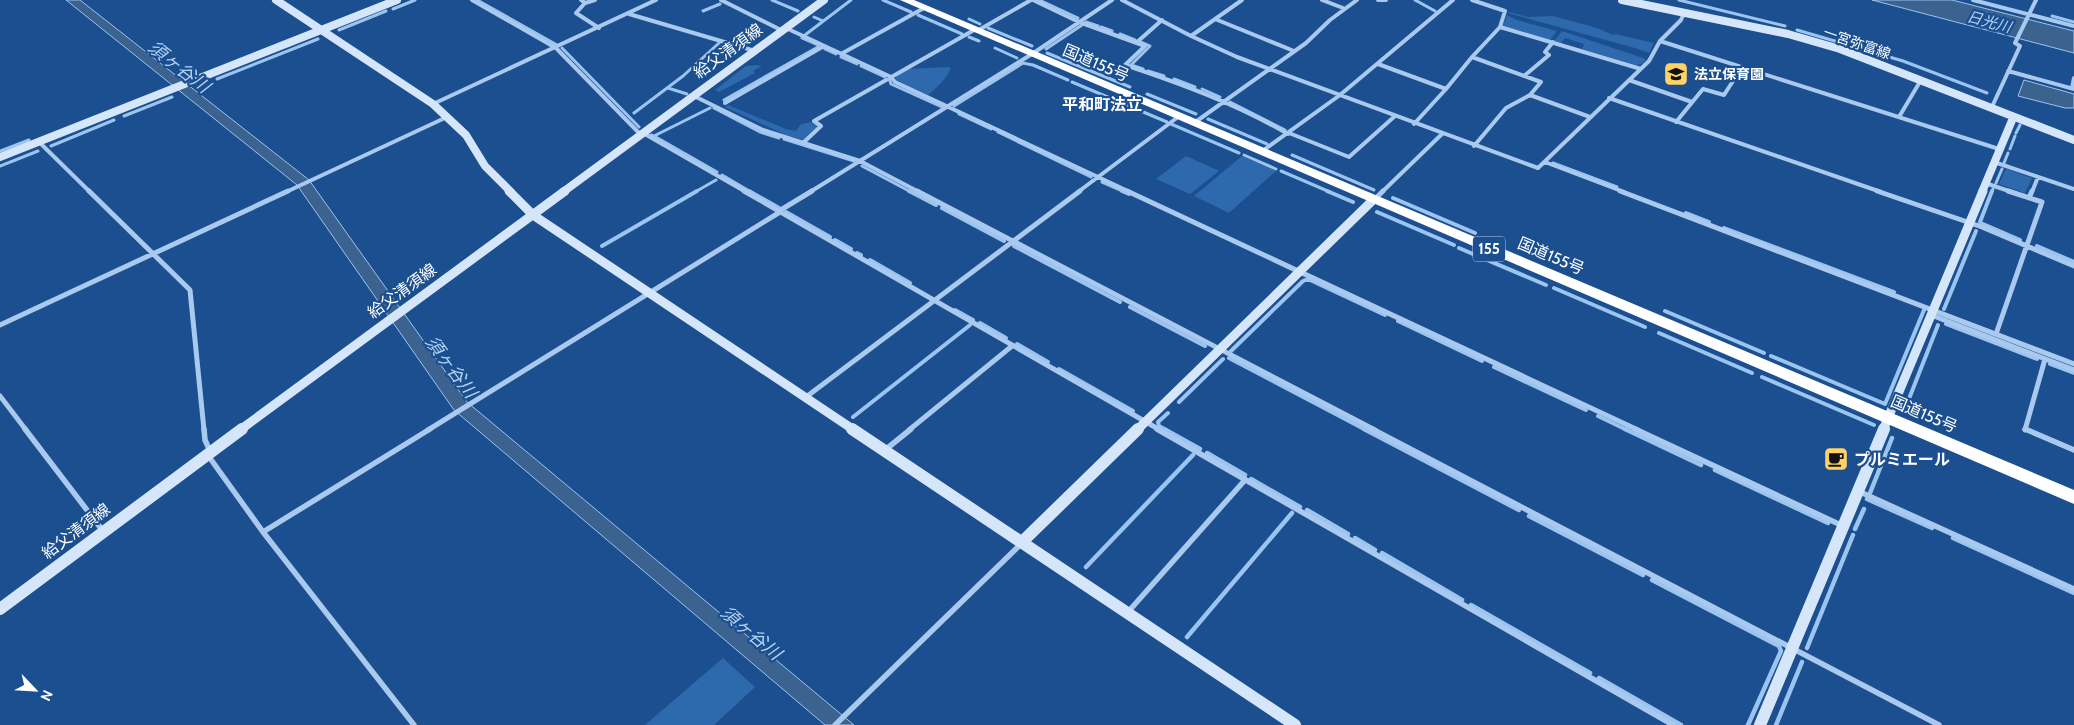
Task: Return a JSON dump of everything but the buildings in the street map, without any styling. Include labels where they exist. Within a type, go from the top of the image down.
[{"type":"highway","name":"国道155号","points":[[904,0],[2074,497]]},
{"type":"street","points":[[276,0],[433,104],[466,135],[486,166],[533,215],[1295,725]]},
{"type":"street","points":[[0,157],[397,0]]},
{"type":"street","points":[[472,0],[556,48],[642,134],[1673,725]]},
{"type":"street","points":[[581,0],[586,3]]},
{"type":"street","points":[[595,0],[586,3],[576,13],[599,28]]},
{"type":"street","points":[[433,104],[656,0]]},
{"type":"street","points":[[721,0],[891,77],[896,82],[1843,526]]},
{"type":"street","name":"給父清須線","points":[[0,609],[208,453],[824,0]]},
{"type":"street","points":[[803,143],[822,126],[814,122],[891,77],[1032,0],[1080,22],[1145,46],[1125,65],[1198,90],[1255,115],[1288,133],[1349,157],[1395,116]]},
{"type":"street","points":[[263,532],[651,293],[1032,54],[1112,0]]},
{"type":"street","points":[[1122,0],[1190,36],[1268,69],[1538,168],[1649,61],[1660,41],[1681,20],[1684,13]]},
{"type":"street","points":[[1190,36],[1242,0]]},
{"type":"street","points":[[1322,0],[1343,8]]},
{"type":"street","points":[[1193,123],[1306,43],[1314,33],[1343,8],[1357,0]]},
{"type":"street","points":[[1378,0],[1386,0]]},
{"type":"street","points":[[1261,152],[1340,95],[1453,0]]},
{"type":"street","points":[[1414,124],[1422,112],[1446,89],[1500,27],[1506,11],[1472,0]]},
{"type":"street","name":"一宮弥富線","points":[[1622,0],[1804,38],[1860,56],[2013,118],[2074,140]]},
{"type":"street","points":[[1973,0],[2074,26]]},
{"type":"street","points":[[1991,109],[2020,46],[2015,43],[2036,0]]},
{"type":"street","points":[[841,54],[924,8]]},
{"type":"street","points":[[629,14],[756,51]]},
{"type":"street","points":[[1215,19],[1294,51]]},
{"type":"street","points":[[1136,43],[1162,20]]},
{"type":"street","points":[[1500,27],[1641,69]]},
{"type":"street","points":[[1660,41],[2000,150]]},
{"type":"street","points":[[1524,76],[1549,55],[1544,52],[1553,42]]},
{"type":"street","points":[[725,103],[764,81],[778,70],[824,46]]},
{"type":"street","points":[[1472,57],[1541,82],[1530,95],[1506,108],[1474,146]]},
{"type":"street","points":[[1378,64],[1446,89]]},
{"type":"street","points":[[1676,122],[1703,89],[1724,95],[1742,67]]},
{"type":"street","points":[[2008,71],[2073,88],[2074,78]]},
{"type":"street","points":[[1629,80],[1692,102]]},
{"type":"street","points":[[1900,118],[1921,80]]},
{"type":"street","points":[[1530,95],[1590,117]]},
{"type":"street","points":[[694,96],[763,130],[860,161],[1939,725]]},
{"type":"street","points":[[1609,98],[1969,223],[2074,266]]},
{"type":"street","points":[[0,325],[448,117]]},
{"type":"street","points":[[806,397],[1178,117]]},
{"type":"street","points":[[1760,725],[2013,118]]},
{"type":"street","points":[[835,725],[1442,134]]},
{"type":"street","points":[[38,142],[190,290],[205,440],[208,453],[263,532],[414,725]]},
{"type":"street","points":[[1545,162],[1932,312],[2074,370]]},
{"type":"street","points":[[1994,162],[2074,189]]},
{"type":"street","points":[[2029,198],[2038,177]]},
{"type":"street","points":[[1986,183],[2042,202],[1996,334]]},
{"type":"street","points":[[1932,312],[2074,364]]},
{"type":"street","points":[[885,450],[1012,346]]},
{"type":"street","points":[[2045,359],[2025,430],[2074,450]]},
{"type":"street","points":[[0,396],[104,531]]},
{"type":"street","points":[[1128,612],[1245,480]]},
{"type":"street","points":[[1857,491],[2074,589]]},
{"type":"shaded area","points":[[1509,12],[1528,17],[1553,16],[1597,28],[1613,35],[1654,43],[1649,53]]},
{"type":"shaded area","points":[[1507,15],[1517,20],[1557,31],[1550,40],[1503,26]]},
{"type":"shaded area","points":[[1562,31],[1646,59],[1642,64],[1636,65],[1582,49],[1584,44],[1565,38],[1561,43],[1554,41]]},
{"type":"shaded area","points":[[746,66],[762,66],[753,71],[755,73],[719,92],[715,90]]},
{"type":"shaded area","points":[[951,68],[946,76],[928,95],[896,80],[896,76],[907,69]]},
{"type":"shaded area","points":[[728,105],[786,129],[796,131],[801,124],[811,122],[818,126],[804,140],[786,135],[725,107]]},
{"type":"shaded area","points":[[1186,156],[1219,171],[1190,194],[1156,179]]},
{"type":"shaded area","points":[[1242,156],[1276,171],[1229,213],[1194,196]]},
{"type":"shaded area","points":[[2006,169],[2032,178],[2025,193],[1999,184]]},
{"type":"shaded area","points":[[723,658],[755,687],[714,725],[645,725]]},
{"type":"water","points":[[66,0],[80,0],[309,180],[467,402],[854,725],[825,725],[454,410],[297,185]]},
{"type":"water","name":"日光川","points":[[1872,0],[1952,0],[2074,31],[2074,53]]},
{"type":"water","points":[[2024,80],[2074,94],[2074,108],[2065,108],[2018,96]]},
{"type":"waterway","points":[[393,9],[415,0]]},
{"type":"waterway","points":[[477,0],[557,45]]},
{"type":"waterway","points":[[772,0],[798,11]]},
{"type":"waterway","points":[[805,35],[851,0]]},
{"type":"waterway","points":[[883,0],[911,12]]},
{"type":"waterway","points":[[1039,0],[1078,18]]},
{"type":"waterway","points":[[1415,0],[1435,11]]},
{"type":"waterway","points":[[1679,0],[1785,26]]},
{"type":"waterway","points":[[703,11],[720,4]]},
{"type":"waterway","points":[[339,30],[386,11]]},
{"type":"waterway","points":[[918,15],[962,34]]},
{"type":"waterway","points":[[2052,16],[2074,22]]},
{"type":"waterway","points":[[814,17],[823,21]]},
{"type":"waterway","points":[[969,19],[980,24]]},
{"type":"waterway","points":[[1086,22],[1098,26]]},
{"type":"waterway","points":[[1046,49],[1082,25]]},
{"type":"waterway","points":[[1101,27],[1112,31]]},
{"type":"waterway","points":[[988,28],[1032,46]]},
{"type":"waterway","points":[[1797,30],[1903,61],[1987,93]]},
{"type":"waterway","points":[[1120,34],[1135,40]]},
{"type":"waterway","points":[[969,37],[979,41]]},
{"type":"waterway","points":[[802,38],[818,45]]},
{"type":"waterway","name":"須ヶ谷川","points":[[217,79],[318,39]]},
{"type":"waterway","points":[[1141,42],[1150,46],[1131,65],[1143,69]]},
{"type":"waterway","points":[[634,113],[683,76],[719,43]]},
{"type":"waterway","points":[[724,100],[818,47]]},
{"type":"waterway","points":[[562,48],[639,127]]},
{"type":"waterway","points":[[995,48],[1017,58]]},
{"type":"waterway","points":[[825,49],[836,54]]},
{"type":"waterway","points":[[1047,53],[1130,87]]},
{"type":"waterway","points":[[841,57],[857,64]]},
{"type":"waterway","points":[[954,106],[1023,63],[1033,65],[1068,80]]},
{"type":"waterway","points":[[861,66],[885,77]]},
{"type":"waterway","points":[[1148,71],[1164,76]]},
{"type":"waterway","points":[[1174,79],[1195,87]]},
{"type":"waterway","points":[[890,81],[891,84],[942,107]]},
{"type":"waterway","points":[[1072,82],[1167,122]]},
{"type":"waterway","name":"須ヶ谷川","points":[[202,85],[208,83]]},
{"type":"waterway","points":[[668,88],[687,94]]},
{"type":"waterway","points":[[1202,89],[1220,97]]},
{"type":"waterway","points":[[1147,94],[1196,114]]},
{"type":"waterway","points":[[124,116],[172,97]]},
{"type":"waterway","points":[[1230,102],[1285,130]]},
{"type":"waterway","points":[[654,136],[710,108]]},
{"type":"waterway","points":[[714,108],[760,132],[779,138]]},
{"type":"waterway","points":[[959,114],[991,129]]},
{"type":"waterway","points":[[1208,119],[1267,144]]},
{"type":"waterway","points":[[51,146],[114,120]]},
{"type":"waterway","points":[[1171,124],[1239,153]]},
{"type":"waterway","points":[[2016,133],[2020,125]]},
{"type":"waterway","points":[[998,132],[1091,177]]},
{"type":"waterway","points":[[654,136],[717,172]]},
{"type":"waterway","points":[[2010,149],[2015,136]]},
{"type":"waterway","points":[[784,139],[854,161]]},
{"type":"waterway","points":[[0,151],[29,140]]},
{"type":"waterway","points":[[0,166],[38,151]]},
{"type":"waterway","points":[[2004,163],[2008,153]]},
{"type":"waterway","points":[[1244,155],[1276,169]]},
{"type":"waterway","points":[[1292,155],[1374,190]]},
{"type":"waterway","points":[[1553,163],[1617,187]]},
{"type":"waterway","points":[[862,166],[911,192]]},
{"type":"waterway","points":[[1996,183],[2002,169]]},
{"type":"waterway","points":[[1281,171],[1330,192]]},
{"type":"waterway","points":[[722,175],[751,192]]},
{"type":"waterway","points":[[695,192],[716,180]]},
{"type":"waterway","points":[[1102,182],[1125,192]]},
{"type":"waterway","points":[[602,246],[697,191]]},
{"type":"waterway","points":[[749,191],[779,208]]},
{"type":"waterway","points":[[909,191],[936,205]]},
{"type":"waterway","points":[[1122,191],[1129,194]]},
{"type":"waterway","points":[[1327,191],[1353,202]]},
{"type":"waterway","points":[[1980,222],[1992,191]]},
{"type":"waterway","points":[[1393,198],[1475,233]]},
{"type":"waterway","points":[[942,208],[1004,241]]},
{"type":"waterway","points":[[786,212],[830,237]]},
{"type":"waterway","points":[[1377,212],[1454,245]]},
{"type":"waterway","points":[[1686,213],[1709,222]]},
{"type":"waterway","points":[[1983,224],[2020,240]]},
{"type":"waterway","points":[[1724,228],[1894,292]]},
{"type":"waterway","points":[[1944,309],[1976,231]]},
{"type":"waterway","points":[[835,240],[851,249]]},
{"type":"waterway","points":[[1014,246],[1120,302]]},
{"type":"waterway","points":[[2037,246],[2074,262]]},
{"type":"waterway","points":[[1459,248],[1546,285]]},
{"type":"waterway","points":[[857,253],[861,255]]},
{"type":"waterway","points":[[870,260],[910,283]]},
{"type":"waterway","points":[[1231,351],[1303,281],[1308,279],[1385,315]]},
{"type":"waterway","points":[[1554,288],[1645,327]]},
{"type":"waterway","points":[[1130,307],[1205,346]]},
{"type":"waterway","points":[[955,310],[973,320]]},
{"type":"waterway","points":[[1771,356],[1885,404],[1924,310]]},
{"type":"waterway","points":[[1665,311],[1764,353]]},
{"type":"waterway","points":[[1398,321],[1482,361]]},
{"type":"waterway","points":[[980,323],[1006,338]]},
{"type":"waterway","points":[[1946,324],[2037,359]]},
{"type":"waterway","points":[[853,417],[970,325]]},
{"type":"waterway","points":[[1905,409],[1938,325]]},
{"type":"waterway","points":[[1659,333],[1752,373]]},
{"type":"waterway","points":[[1017,344],[1048,362]]},
{"type":"waterway","points":[[1229,358],[1366,430]]},
{"type":"waterway","points":[[1179,402],[1223,359]]},
{"type":"waterway","points":[[2050,364],[2074,373]]},
{"type":"waterway","points":[[1494,367],[1586,410]]},
{"type":"waterway","points":[[1059,369],[1133,411]]},
{"type":"waterway","points":[[1762,377],[1874,425]]},
{"type":"waterway","points":[[1166,430],[1159,426],[1158,422],[1168,413]]},
{"type":"waterway","points":[[1598,416],[1627,430]]},
{"type":"waterway","points":[[1164,429],[1200,449]]},
{"type":"waterway","points":[[1364,429],[1519,510]]},
{"type":"waterway","points":[[1625,429],[1701,465]]},
{"type":"waterway","points":[[1870,493],[1892,438]]},
{"type":"waterway","points":[[1207,453],[1245,475]]},
{"type":"waterway","points":[[1086,567],[1193,455]]},
{"type":"waterway","points":[[1715,470],[1828,523]]},
{"type":"waterway","points":[[1251,479],[1300,507]]},
{"type":"waterway","points":[[1867,499],[1932,528]]},
{"type":"waterway","points":[[1855,529],[1864,509]]},
{"type":"waterway","points":[[1307,510],[1348,534]]},
{"type":"waterway","points":[[1187,637],[1292,513]]},
{"type":"waterway","points":[[1529,516],[1643,575]]},
{"type":"waterway","points":[[1807,648],[1853,535]]},
{"type":"waterway","points":[[1355,538],[1375,550]]},
{"type":"waterway","points":[[1953,538],[2074,593]]},
{"type":"waterway","points":[[1382,553],[1462,600]]},
{"type":"waterway","points":[[1652,580],[1779,646],[1781,651],[1748,725]]},
{"type":"waterway","points":[[1471,605],[1590,673]]},
{"type":"waterway","points":[[1776,725],[1802,662]]},
{"type":"waterway","points":[[1599,678],[1681,725]]},
{"type":"place","name":"法立保育園","points":[[1676,74]]},
{"type":"place","name":"プルミエール","points":[[1836,459]]},
{"type":"district","name":"平和町法立","points":[[1102,104]]}]
